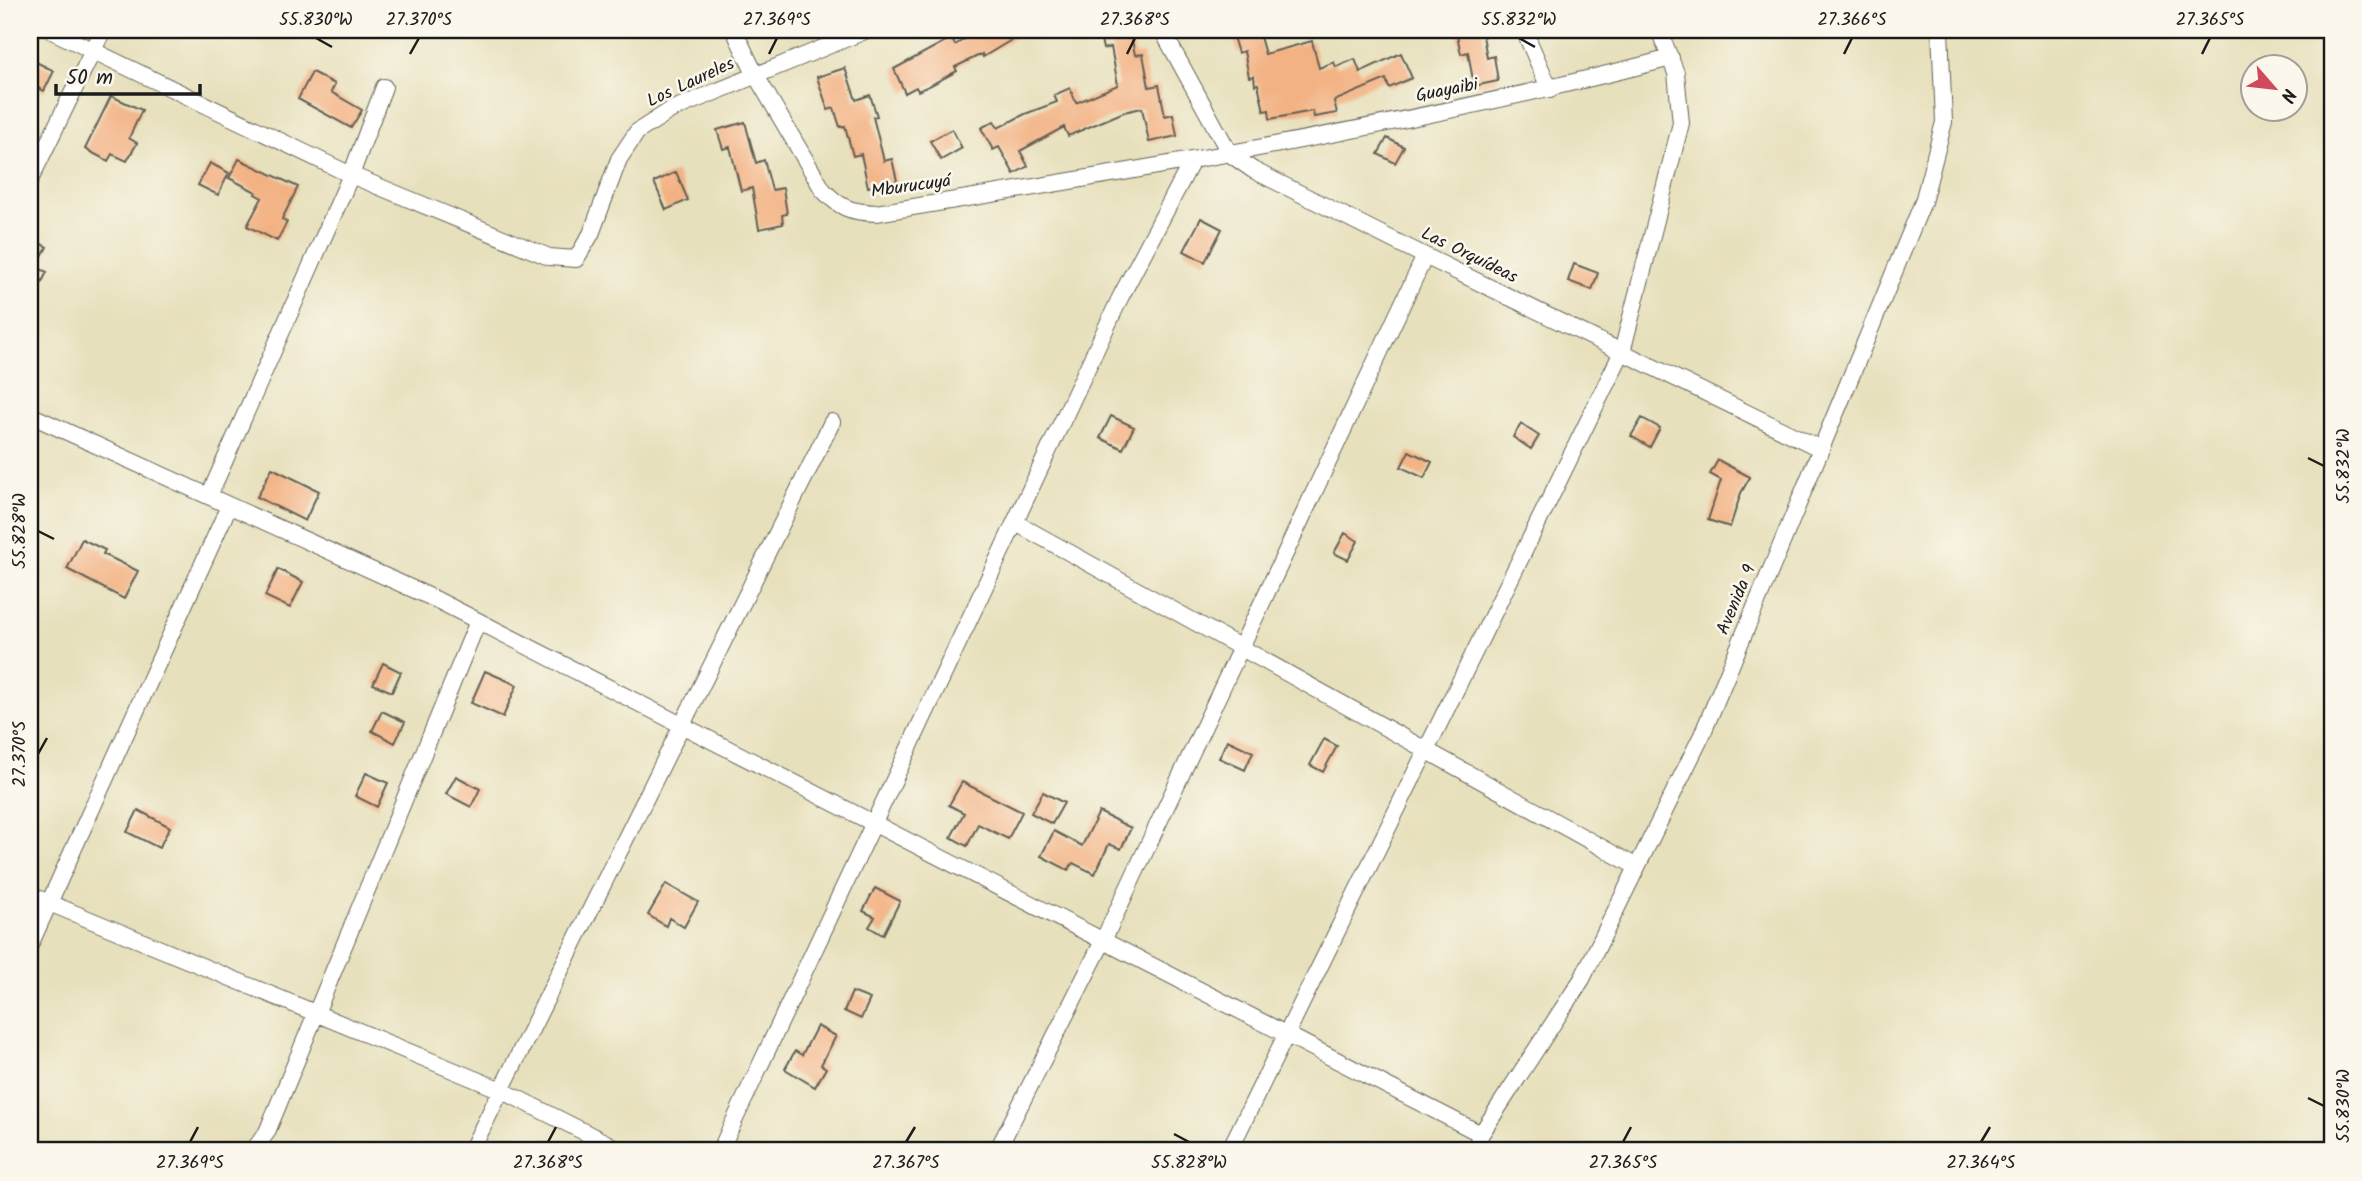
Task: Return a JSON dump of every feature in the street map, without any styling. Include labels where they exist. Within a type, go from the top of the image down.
[{"type":"street","points":[[50,30],[351,175]]},
{"type":"street","points":[[30,180],[103,30]]},
{"type":"street","name":"Mburucuyá","points":[[734,30],[755,74],[822,190],[837,205],[856,213],[876,213],[1230,155]]},
{"type":"street","name":"Los Laureles","points":[[351,175],[550,257],[576,259],[591,234],[618,159],[637,132],[671,110],[867,30]]},
{"type":"street","name":"Las Orquídeas","points":[[1162,30],[1230,155],[1253,170],[1821,449]]},
{"type":"street","points":[[1524,30],[1550,90]]},
{"type":"street","points":[[1229,1151],[1622,352],[1681,123],[1676,73],[1659,30]]},
{"type":"street","name":"Avenida 9","points":[[1474,1151],[1481,1135],[1581,979],[1637,867],[1702,735],[1821,449],[1923,201],[1944,122],[1940,30]]},
{"type":"street","name":"Guayaibi","points":[[1230,155],[1550,90],[1671,58]]},
{"type":"street","points":[[209,496],[351,175],[384,87]]},
{"type":"street","points":[[720,1151],[1121,296],[1192,161]]},
{"type":"street","points":[[997,1151],[1103,941],[1425,256]]},
{"type":"street","points":[[30,415],[478,621],[1481,1135]]},
{"type":"street","points":[[471,1151],[832,422]]},
{"type":"street","points":[[30,945],[229,506]]},
{"type":"street","points":[[1016,523],[1637,867]]},
{"type":"street","points":[[253,1151],[267,1132],[478,621]]},
{"type":"street","points":[[30,895],[501,1090],[622,1151]]},
{"type":"building","points":[[979,30],[1028,30],[983,57],[982,54],[955,67],[957,71],[931,85],[918,91],[916,87],[905,93],[894,69],[951,38],[955,45]]},
{"type":"building","points":[[1099,30],[1130,30],[1135,55],[1143,54],[1149,87],[1159,85],[1165,116],[1173,114],[1177,136],[1149,142],[1142,108],[1124,112],[1068,136],[1064,127],[1020,151],[1028,166],[1014,174],[999,147],[993,150],[981,128],[994,121],[998,128],[1057,102],[1054,95],[1070,88],[1076,103],[1118,85],[1111,47],[1103,49]]},
{"type":"building","points":[[1231,30],[1258,30],[1265,54],[1312,41],[1319,68],[1334,62],[1336,67],[1355,59],[1360,72],[1401,53],[1412,78],[1389,88],[1386,79],[1334,101],[1337,113],[1314,117],[1313,111],[1270,119],[1269,110],[1264,111],[1254,76],[1249,77],[1244,51],[1238,53]]},
{"type":"building","points":[[1456,30],[1482,30],[1487,58],[1494,56],[1498,81],[1474,86],[1468,52],[1461,54]]},
{"type":"building","points":[[30,59],[54,71],[44,91],[30,84]]},
{"type":"building","points":[[845,68],[856,100],[870,95],[877,116],[873,117],[884,161],[892,159],[897,181],[868,187],[861,154],[853,156],[845,126],[840,127],[834,108],[828,110],[817,77]]},
{"type":"building","points":[[312,72],[335,84],[331,92],[362,110],[351,128],[298,99]]},
{"type":"building","points":[[111,96],[142,110],[129,138],[137,143],[127,161],[112,154],[108,161],[85,149]]},
{"type":"building","points":[[745,122],[756,163],[764,160],[772,190],[783,188],[787,214],[782,215],[783,224],[759,229],[752,188],[741,191],[730,147],[723,149],[717,130]]},
{"type":"building","points":[[952,129],[962,148],[941,160],[930,141]]},
{"type":"building","points":[[1387,138],[1404,147],[1395,163],[1378,154]]},
{"type":"building","points":[[239,159],[298,187],[282,219],[287,222],[277,241],[247,226],[262,198],[229,178]]},
{"type":"building","points":[[210,163],[229,173],[218,195],[198,185]]},
{"type":"building","points":[[676,172],[688,200],[666,210],[654,182]]},
{"type":"building","points":[[1201,218],[1222,229],[1205,262],[1184,251]]},
{"type":"building","points":[[30,238],[47,247],[36,267],[47,272],[30,306]]},
{"type":"building","points":[[1574,264],[1598,273],[1592,290],[1568,281]]},
{"type":"building","points":[[1111,416],[1134,427],[1123,449],[1100,438]]},
{"type":"building","points":[[1642,418],[1660,428],[1650,447],[1631,436]]},
{"type":"building","points":[[1521,424],[1539,436],[1531,449],[1513,437]]},
{"type":"building","points":[[1409,451],[1432,462],[1424,478],[1401,467]]},
{"type":"building","points":[[1718,460],[1750,477],[1741,493],[1730,527],[1708,520],[1721,480],[1710,474]]},
{"type":"building","points":[[272,468],[319,491],[305,521],[257,497]]},
{"type":"building","points":[[1345,533],[1358,541],[1348,560],[1334,553]]},
{"type":"building","points":[[82,539],[105,550],[103,554],[138,571],[124,599],[67,569]]},
{"type":"building","points":[[278,569],[303,582],[290,608],[265,596]]},
{"type":"building","points":[[383,663],[401,672],[392,692],[373,684]]},
{"type":"building","points":[[485,671],[517,685],[503,717],[471,703]]},
{"type":"building","points":[[382,711],[405,722],[395,743],[372,731]]},
{"type":"building","points":[[1324,739],[1337,746],[1323,772],[1310,765]]},
{"type":"building","points":[[1227,740],[1253,752],[1245,770],[1219,758]]},
{"type":"building","points":[[366,773],[388,783],[377,807],[355,796]]},
{"type":"building","points":[[456,776],[480,789],[471,807],[446,794]]},
{"type":"building","points":[[962,782],[1022,812],[1008,839],[978,824],[967,846],[951,837],[964,813],[949,805]]},
{"type":"building","points":[[1043,792],[1064,803],[1052,824],[1031,813]]},
{"type":"building","points":[[138,810],[170,827],[159,848],[127,832]]},
{"type":"building","points":[[1099,812],[1131,828],[1121,849],[1109,844],[1095,874],[1073,863],[1068,870],[1041,856],[1054,831],[1082,846]]},
{"type":"building","points":[[666,884],[698,902],[684,927],[669,918],[666,926],[648,915]]},
{"type":"building","points":[[875,888],[900,901],[883,935],[869,927],[875,917],[863,911]]},
{"type":"building","points":[[852,992],[870,999],[861,1019],[844,1011]]},
{"type":"building","points":[[817,1026],[836,1036],[821,1065],[826,1068],[815,1087],[785,1069],[795,1051],[802,1055]]}]
